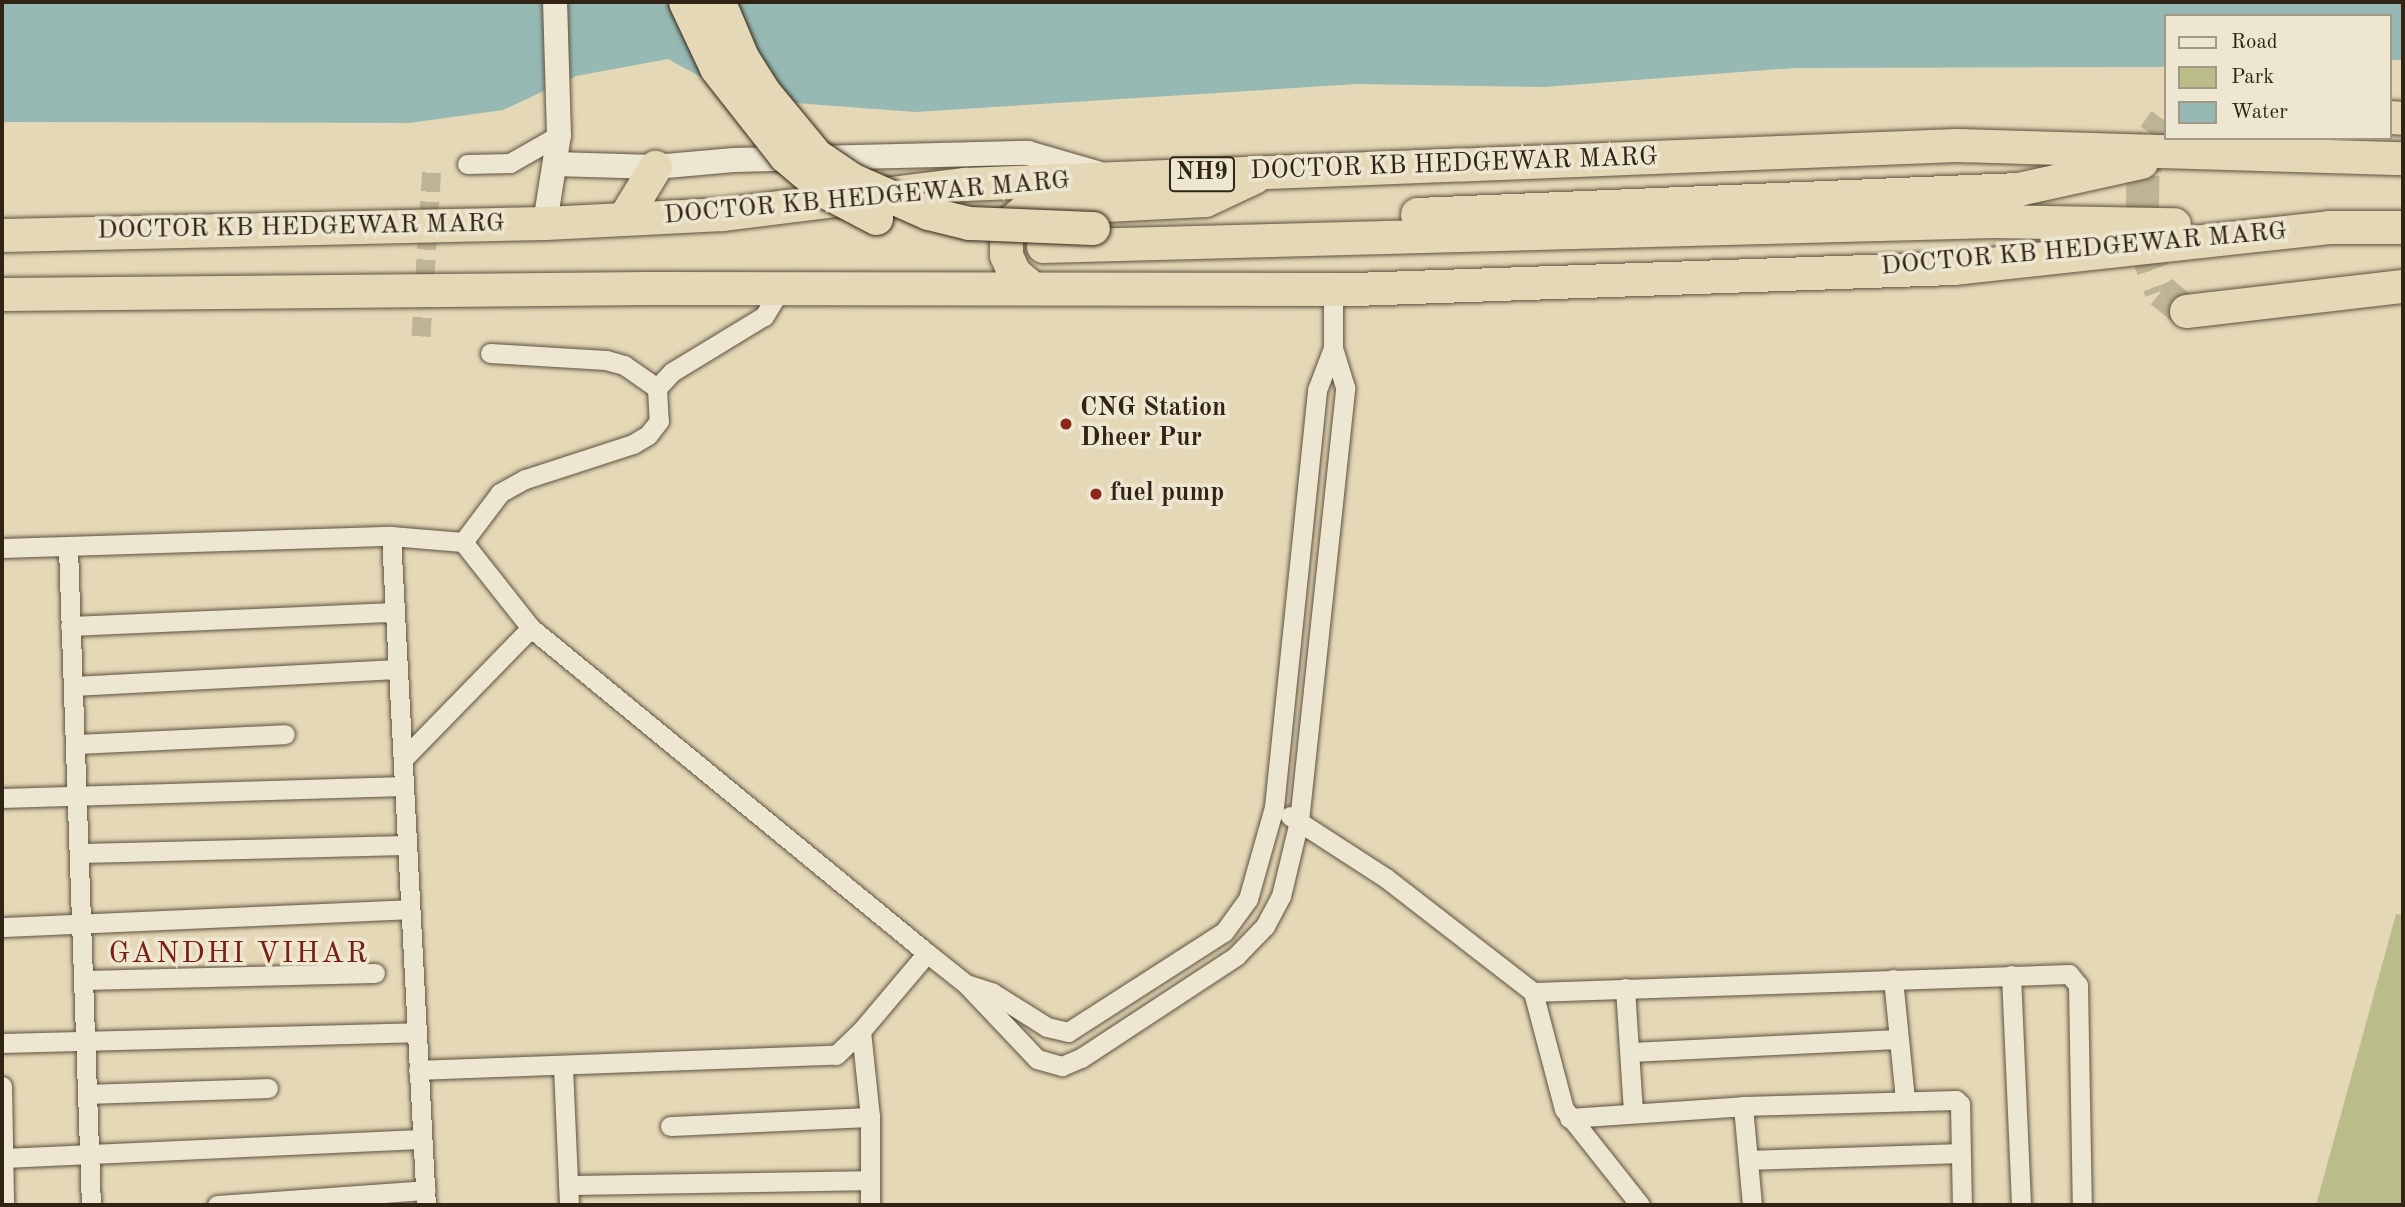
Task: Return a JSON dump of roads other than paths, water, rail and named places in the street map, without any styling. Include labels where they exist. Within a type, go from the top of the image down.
[{"type":"highway","points":[[685,2],[716,68],[785,156],[830,194],[881,220],[936,238],[1043,246],[1936,207],[2194,150]]},
{"type":"highway","points":[[719,2],[742,57],[764,92],[816,155],[888,198],[969,223],[1093,228],[1936,207],[2329,227]]},
{"type":"highway","name":"DOCTOR KB HEDGEWAR MARG","points":[[2,235],[545,223],[722,214],[964,184],[1956,145],[2403,158]]},
{"type":"highway","points":[[624,218],[655,167]]},
{"type":"highway","points":[[1032,288],[1014,272],[1006,255],[1006,235],[1013,220],[1026,209],[1205,200],[1266,172]]},
{"type":"highway","name":"DOCTOR KB HEDGEWAR MARG","points":[[2,294],[780,288],[1333,289],[1953,268],[2329,227],[2403,227]]},
{"type":"highway","points":[[2186,311],[2403,286]]},
{"type":"street","points":[[545,223],[559,135],[555,2]]},
{"type":"street","points":[[467,164],[510,163],[559,135]]},
{"type":"street","points":[[555,164],[655,167],[734,160],[1028,152],[1118,178]]},
{"type":"street","points":[[657,388],[691,359],[764,316],[780,288]]},
{"type":"street","points":[[2,548],[391,536],[463,542],[531,628],[966,984],[1037,1059],[1062,1066],[1081,1058],[1236,956],[1265,926],[1280,896],[1299,821],[1345,387],[1333,348],[1333,289]]},
{"type":"street","points":[[966,984],[993,993],[1058,1031],[1081,1028],[1224,932],[1248,899],[1274,807],[1317,390],[1333,348]]},
{"type":"street","points":[[490,353],[606,360],[624,365],[657,388]]},
{"type":"street","points":[[463,542],[500,493],[525,479],[633,444],[648,435],[659,421],[657,388]]},
{"type":"street","points":[[217,1205],[425,1197],[391,536]]},
{"type":"street","points":[[68,548],[81,853],[91,1205]]},
{"type":"street","points":[[70,626],[394,612]]},
{"type":"street","points":[[403,759],[531,628]]},
{"type":"street","points":[[72,686],[397,670]]},
{"type":"street","points":[[76,744],[285,734]]},
{"type":"street","points":[[2,798],[77,798],[403,786]]},
{"type":"street","points":[[1274,807],[1386,878],[1533,992],[1547,1058],[1569,1118],[1640,1205]]},
{"type":"street","points":[[81,853],[406,845]]},
{"type":"street","points":[[2,927],[81,926],[410,909]]},
{"type":"street","points":[[418,1070],[563,1067],[836,1055],[861,1031],[927,953]]},
{"type":"street","points":[[83,981],[375,973]]},
{"type":"street","points":[[1533,992],[2069,974],[2078,985],[2082,1205]]},
{"type":"street","points":[[2011,975],[2021,1205]]},
{"type":"street","points":[[1893,979],[1905,1100]]},
{"type":"street","points":[[1625,988],[1633,1113]]},
{"type":"street","points":[[861,1031],[870,1117],[870,1205]]},
{"type":"street","points":[[2,1043],[416,1032]]},
{"type":"street","points":[[1630,1052],[1898,1039]]},
{"type":"street","points":[[563,1067],[569,1205]]},
{"type":"street","points":[[2,1086],[4,1205]]},
{"type":"street","points":[[87,1094],[268,1087]]},
{"type":"street","points":[[1569,1118],[1743,1106],[1956,1100],[1960,1104],[1962,1205]]},
{"type":"street","points":[[1743,1106],[1752,1205]]},
{"type":"street","points":[[670,1126],[870,1117]]},
{"type":"street","points":[[3,1158],[89,1157],[422,1139]]},
{"type":"street","points":[[1748,1160],[1960,1153]]},
{"type":"street","points":[[568,1185],[870,1180]]},
{"type":"water","points":[[2,2],[2403,2],[2403,60],[2391,60],[2391,14],[2164,14],[2164,66],[2161,67],[1794,68],[1544,87],[1357,84],[915,112],[741,99],[668,59],[576,76],[503,110],[409,123],[2,122]]},
{"type":"tunnel","points":[[2164,121],[2154,136],[2143,175],[2142,238],[2161,291],[2186,311]]},
{"type":"tunnel","points":[[421,336],[432,167]]},
{"type":"place","name":"CNG Station Dheer Pur","points":[[1066,424]]},
{"type":"place","name":"fuel pump","points":[[1096,494]]},
{"type":"district","name":"GANDHI VIHAR","points":[[239,954]]}]
